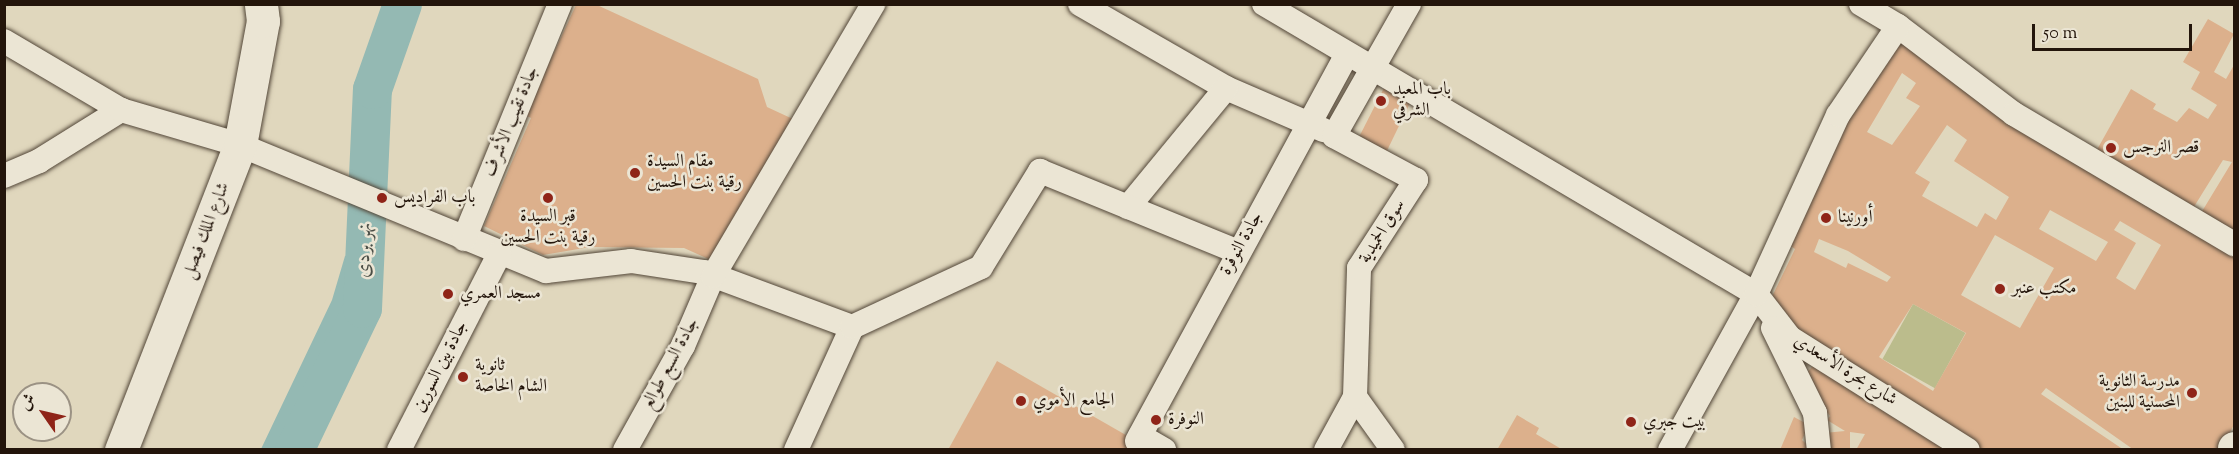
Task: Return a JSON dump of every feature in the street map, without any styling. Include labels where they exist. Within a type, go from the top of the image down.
[{"type":"street","name":"شارع الملك فيصل","points":[[121,450],[240,145],[264,21],[261,4]]},
{"type":"street","name":"جادة نقيب الأشرف","points":[[464,239],[560,4]]},
{"type":"street","name":"جادة السبع طوالع","points":[[625,450],[683,345],[713,276],[873,4]]},
{"type":"street","points":[[1080,4],[1226,88],[1334,136],[1409,4]]},
{"type":"street","points":[[1264,4],[1372,70],[1756,294]]},
{"type":"street","points":[[1861,4],[1898,26],[2014,114],[2235,244]]},
{"type":"street","points":[[1670,450],[1756,294],[1838,115],[1898,26]]},
{"type":"street","points":[[4,41],[121,110],[240,145],[546,271],[631,261],[713,276],[852,327]]},
{"type":"street","name":"جادة النوفرة","points":[[1164,450],[1139,438],[1347,54]]},
{"type":"street","points":[[1128,207],[1226,88]]},
{"type":"street","points":[[4,176],[39,161],[121,110]]},
{"type":"street","name":"سوق الحميدية","points":[[1326,450],[1355,397],[1359,268],[1416,180],[1334,136]]},
{"type":"street","points":[[796,450],[852,327],[981,267],[1040,171],[1238,252]]},
{"type":"street","name":"جادة بين السورين","points":[[399,450],[500,253]]},
{"type":"street","name":"شارع بحرة الأسعدي","points":[[1756,294],[1815,413],[1819,450]]},
{"type":"street","name":"شارع بحرة الأسعدي","points":[[1756,294],[1790,338],[1968,450]]},
{"type":"street","points":[[1355,397],[1393,450]]},
{"type":"green space","points":[[1913,304],[1965,333],[1935,388],[1882,359]]},
{"type":"water","points":[[365,248],[362,308],[305,426],[303,449],[261,449],[332,300],[345,256]]},
{"type":"building","name":"مقام السيدة رقية بنت الحسين","points":[[576,5],[597,5],[758,79],[767,107],[795,120],[713,261],[684,248],[590,247],[543,255],[484,226],[531,118],[525,115]]},
{"type":"building","points":[[2208,19],[2234,34],[2214,72],[2226,79],[2234,65],[2234,232],[2201,213],[2232,162],[2223,160],[2192,210],[2094,155],[2131,89],[2156,104],[2153,109],[2177,122],[2189,108],[2208,119],[2217,105],[2191,89],[2200,72],[2183,62]]},
{"type":"building","points":[[1898,37],[2234,253],[2234,425],[2220,450],[2134,450],[2046,388],[2041,394],[2124,450],[1982,450],[1832,357],[1768,305],[1795,249],[1788,244],[1834,138]],"holes":[[[1902,73],[1916,83],[1906,98],[1920,106],[1892,145],[1867,132]],[[1947,125],[1967,140],[1954,161],[2009,197],[1996,220],[1985,213],[1977,227],[1922,196],[1930,182],[1915,173]],[[2050,210],[2108,242],[2096,261],[2039,229]],[[2120,221],[2161,245],[2135,290],[2116,278],[2136,243],[2114,230]],[[1995,235],[2054,268],[2020,328],[1961,295]],[[1819,239],[1848,251],[1891,277],[1887,282],[1848,263],[1846,268],[1814,252]],[[1913,304],[1966,333],[1933,391],[1879,357]]]},
{"type":"building","points":[[1386,84],[1411,101],[1383,159],[1357,141]]},
{"type":"building","name":"الجامع الأموي","points":[[997,361],[1152,450],[948,450]]},
{"type":"building","points":[[1815,363],[1957,450],[1856,450],[1865,434],[1850,432],[1850,450],[1825,450],[1824,433],[1845,431],[1827,420],[1830,416],[1802,379]]},
{"type":"building","points":[[1517,415],[1539,428],[1536,434],[1563,450],[1497,450]]},
{"type":"building","points":[[1794,417],[1809,425],[1802,440],[1813,450],[1780,450]]},
{"type":"waterway","name":"نهر بردى","points":[[294,450],[362,308],[372,89],[402,4]]},
{"type":"place","name":"باب المعبد الشرقي","points":[[1381,101]]},
{"type":"place","name":"قصر النرجس","points":[[2111,148]]},
{"type":"place","name":"مقام السيدة رقية بنت الحسين","points":[[635,173]]},
{"type":"place","name":"باب الفراديس","points":[[382,198]]},
{"type":"place","name":"قبر السيدة رقية بنت الحسين","points":[[548,198]]},
{"type":"place","name":"أورنينا","points":[[1826,218]]},
{"type":"place","name":"مكتب عنبر","points":[[2000,289]]},
{"type":"place","name":"مسجد العمري","points":[[448,294]]},
{"type":"place","name":"ثانوية الشام الخاصة","points":[[463,377]]},
{"type":"place","name":"مدرسة الثانوية المحسنية للبنين","points":[[2192,393]]},
{"type":"place","name":"الجامع الأموي","points":[[1021,401]]},
{"type":"place","name":"النوفرة","points":[[1156,420]]},
{"type":"place","name":"بيت جبري","points":[[1631,422]]}]
